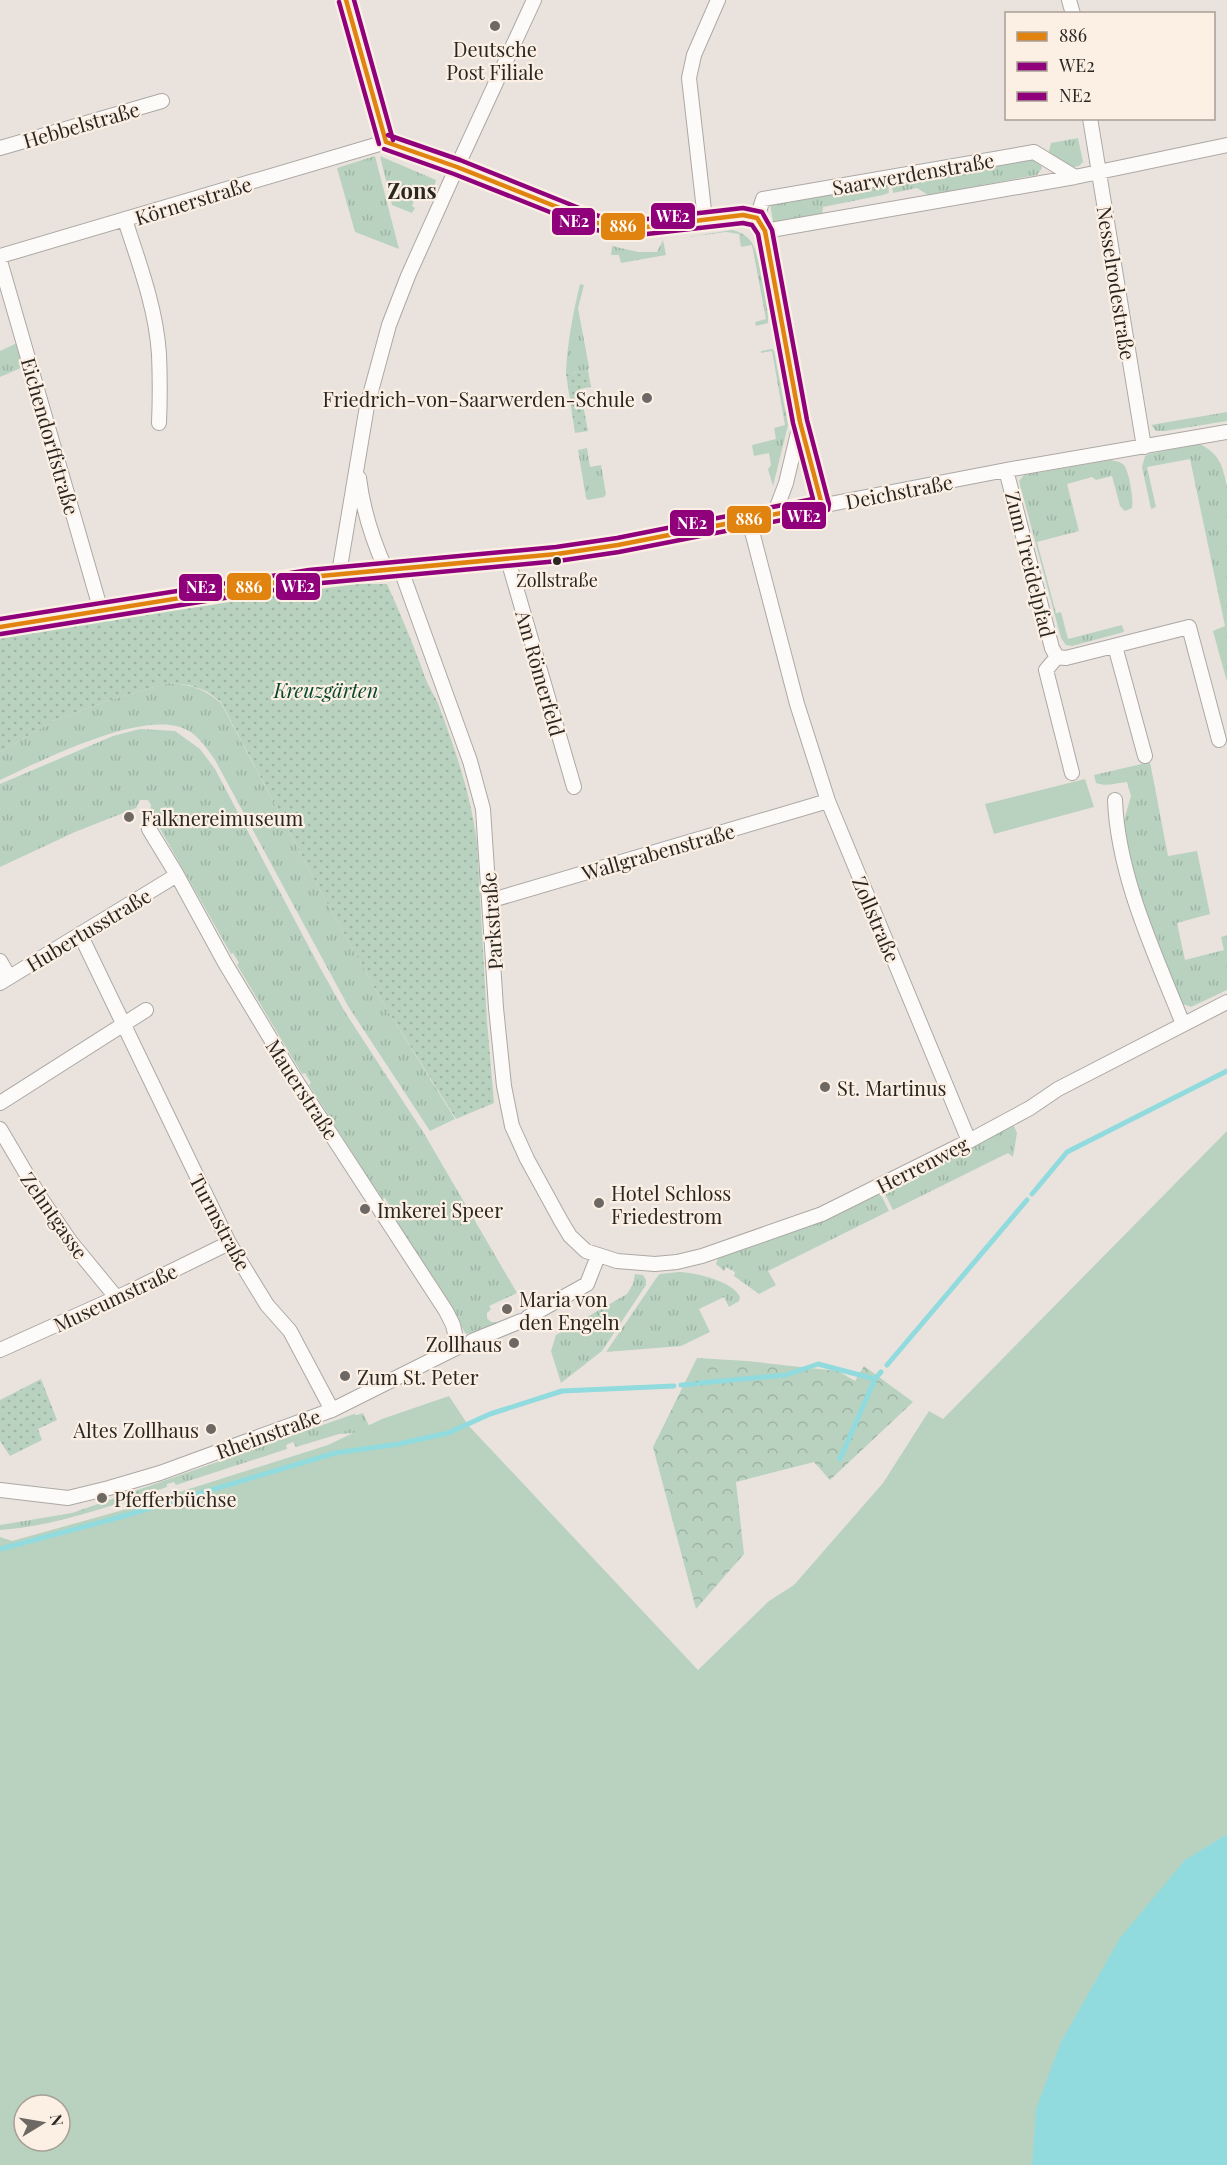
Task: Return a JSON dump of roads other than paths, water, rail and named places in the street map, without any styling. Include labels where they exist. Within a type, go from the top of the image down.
[{"type":"street","points":[[346,0],[386,142],[457,167],[597,223],[638,228],[743,215],[757,218],[765,231],[800,422],[822,505]]},
{"type":"street","points":[[339,573],[372,382],[389,326],[408,276],[534,0]]},
{"type":"street","points":[[705,219],[689,78],[694,54],[718,0]]},
{"type":"street","name":"Hebbelstraße","points":[[0,148],[162,101]]},
{"type":"street","name":"Nesselrodestraße","points":[[1090,120],[1144,447]]},
{"type":"street","name":"Körnerstraße","points":[[0,256],[386,142]]},
{"type":"street","name":"Saarwerdenstraße","points":[[765,231],[1099,173],[1227,145]]},
{"type":"street","name":"Saarwerdenstraße","points":[[757,218],[763,199],[1034,152],[1075,177]]},
{"type":"street","points":[[125,220],[150,299],[155,326],[159,352],[159,423]]},
{"type":"street","name":"Eichendorffstraße","points":[[0,261],[101,611]]},
{"type":"street","points":[[774,515],[786,483],[800,422]]},
{"type":"street","name":"Deichstraße","points":[[0,627],[339,573],[508,560],[618,545],[1006,470],[1226,435]]},
{"type":"street","points":[[358,467],[364,508],[386,570]]},
{"type":"street","name":"Zum Treidelpfad","points":[[1006,470],[1052,648],[1057,657]]},
{"type":"street","name":"Zollstraße","points":[[749,520],[797,704],[828,801],[969,1141]]},
{"type":"street","name":"Am Römerfeld","points":[[508,560],[574,787]]},
{"type":"street","name":"Parkstraße","points":[[400,570],[478,788],[485,831],[504,1086],[512,1126],[526,1159],[570,1236],[586,1251],[598,1256]]},
{"type":"street","name":"Zum Treidelpfad","points":[[1057,657],[1065,658],[1189,627],[1220,740]]},
{"type":"street","points":[[1115,646],[1145,756]]},
{"type":"street","name":"Zum Treidelpfad","points":[[1057,657],[1046,670],[1072,773]]},
{"type":"street","points":[[1115,800],[1116,830],[1140,919],[1183,1024]]},
{"type":"street","name":"Wallgrabenstraße","points":[[489,901],[828,801]]},
{"type":"street","name":"Mauerstraße","points":[[149,829],[225,963],[293,1076],[446,1311],[463,1344]]},
{"type":"street","name":"Hubertusstraße","points":[[4,980],[177,875]]},
{"type":"street","name":"Turmstraße","points":[[80,934],[229,1243],[267,1305],[290,1331],[332,1410]]},
{"type":"street","points":[[0,961],[4,980]]},
{"type":"street","name":"Herrenweg","points":[[598,1256],[618,1261],[655,1264],[676,1262],[702,1256],[822,1214],[969,1141],[1030,1108],[1058,1089],[1227,1002]]},
{"type":"street","points":[[0,1103],[146,1010]]},
{"type":"street","name":"Zehntgasse","points":[[0,1129],[40,1197],[73,1244],[116,1297]]},
{"type":"street","name":"Museumstraße","points":[[0,1350],[229,1243]]},
{"type":"street","name":"Rheinstraße","points":[[0,1490],[68,1498],[90,1493],[160,1473],[332,1410],[463,1344],[525,1319],[587,1284],[598,1256]]},
{"type":"water","points":[[1227,1834],[1227,2165],[1032,2165],[1036,2109],[1061,2042],[1120,1938],[1185,1860]]},
{"type":"waterway","points":[[1032,1194],[1067,1152],[1227,1071]]},
{"type":"waterway","points":[[887,1365],[1027,1200]]},
{"type":"waterway","points":[[700,1383],[786,1375],[818,1364],[875,1379]]},
{"type":"waterway","points":[[840,1459],[875,1379],[881,1372]]},
{"type":"waterway","points":[[681,1385],[695,1384]]},
{"type":"waterway","points":[[0,1549],[117,1518],[335,1453],[399,1444],[448,1433],[490,1414],[562,1391],[674,1386]]},
{"type":"place","name":"Deutsche Post Filiale","points":[[495,26]]},
{"type":"place","name":"Friedrich-von-Saarwerden-Schule","points":[[647,398]]},
{"type":"place","name":"Zollstraße","points":[[557,561]]},
{"type":"place","name":"Falknereimuseum","points":[[129,817]]},
{"type":"place","name":"St. Martinus","points":[[825,1087]]},
{"type":"place","name":"Hotel Schloss Friedestrom","points":[[599,1203]]},
{"type":"place","name":"Imkerei Speer","points":[[365,1209]]},
{"type":"place","name":"Maria von den Engeln","points":[[507,1309]]},
{"type":"place","name":"Zollhaus","points":[[514,1343]]},
{"type":"place","name":"Zum St. Peter","points":[[345,1376]]},
{"type":"place","name":"Altes Zollhaus","points":[[211,1429]]},
{"type":"place","name":"Pfefferbüchse","points":[[102,1498]]},
{"type":"district","name":"Zons","points":[[412,190]]},
{"type":"park label","name":"Kreuzgärten","points":[[326,689]]}]
